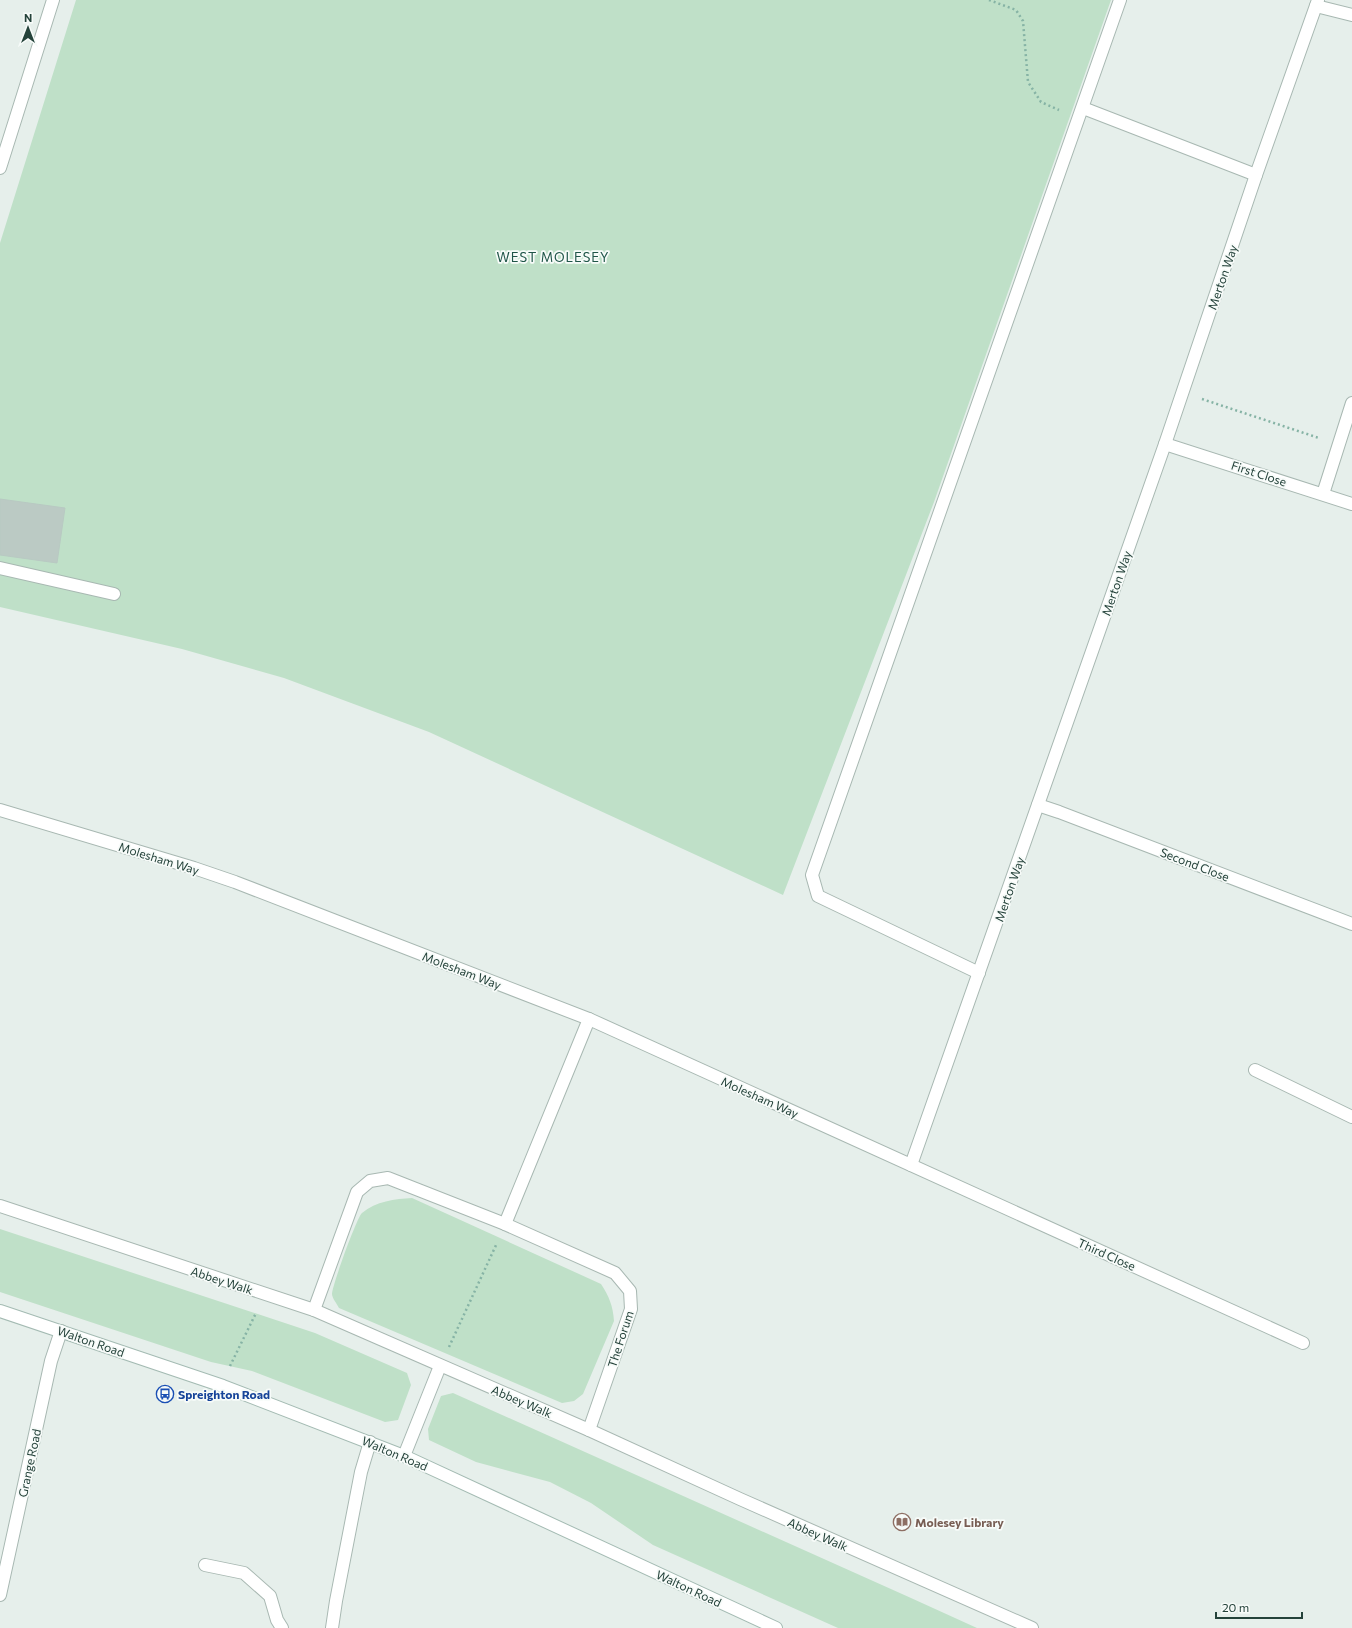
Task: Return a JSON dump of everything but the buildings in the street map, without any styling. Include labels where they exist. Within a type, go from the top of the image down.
[{"type":"street","points":[[0,168],[53,0]]},
{"type":"street","points":[[979,973],[818,896],[812,875],[1120,0]]},
{"type":"street","points":[[1317,3],[1352,15]]},
{"type":"street","name":"Merton Way","points":[[911,1165],[1165,444],[1256,175],[1317,3]]},
{"type":"street","points":[[1081,113],[1256,175]]},
{"type":"street","points":[[1322,494],[1352,403]]},
{"type":"street","name":"First Close","points":[[1165,444],[1352,504]]},
{"type":"street","points":[[0,568],[114,594]]},
{"type":"street","name":"Second Close","points":[[1038,806],[1059,812],[1352,924]]},
{"type":"street","name":"Molesham Way","points":[[0,810],[194,868],[235,882],[589,1019],[911,1165]]},
{"type":"street","points":[[505,1224],[589,1019]]},
{"type":"street","points":[[1255,1070],[1352,1117]]},
{"type":"street","name":"Third Close","points":[[911,1165],[1303,1343]]},
{"type":"street","name":"The Forum","points":[[314,1310],[357,1192],[370,1181],[388,1178],[505,1224],[615,1273],[630,1291],[631,1310],[589,1430]]},
{"type":"street","name":"Abbey Walk","points":[[0,1206],[314,1310],[589,1430],[740,1499],[1032,1628]]},
{"type":"street","name":"Walton Road","points":[[0,1311],[223,1386],[370,1442],[404,1456],[776,1628]]},
{"type":"street","name":"Grange Road","points":[[0,1595],[51,1361],[61,1331]]},
{"type":"street","points":[[404,1456],[440,1366]]},
{"type":"street","points":[[332,1628],[361,1472],[370,1442]]},
{"type":"street","points":[[204,1565],[244,1573],[270,1596],[277,1620],[282,1628]]},
{"type":"path","points":[[989,0],[1016,10],[1024,21],[1028,82],[1041,102],[1081,113]]},
{"type":"path","points":[[1183,392],[1339,445]]},
{"type":"path","points":[[440,1366],[505,1224]]},
{"type":"path","points":[[230,1368],[264,1294]]},
{"type":"green space","points":[[76,0],[1111,0],[934,502],[783,895],[429,732],[284,678],[182,649],[0,607],[0,243]]},
{"type":"green space","points":[[412,1198],[601,1284],[610,1301],[614,1321],[583,1394],[574,1401],[562,1403],[339,1308],[332,1296],[333,1288],[350,1238],[359,1217],[367,1209],[379,1203]]},
{"type":"green space","points":[[0,1229],[315,1333],[407,1373],[411,1385],[398,1420],[385,1422],[252,1371],[211,1362],[0,1292]]},
{"type":"green space","points":[[453,1393],[977,1628],[838,1628],[653,1545],[591,1503],[550,1482],[476,1462],[429,1440],[428,1429],[441,1396]]},
{"type":"place","name":"Spreighton Road","points":[[165,1394]]},
{"type":"place","name":"Molesey Library","points":[[902,1522]]},
{"type":"district","name":"WEST MOLESEY","points":[[553,257]]}]
